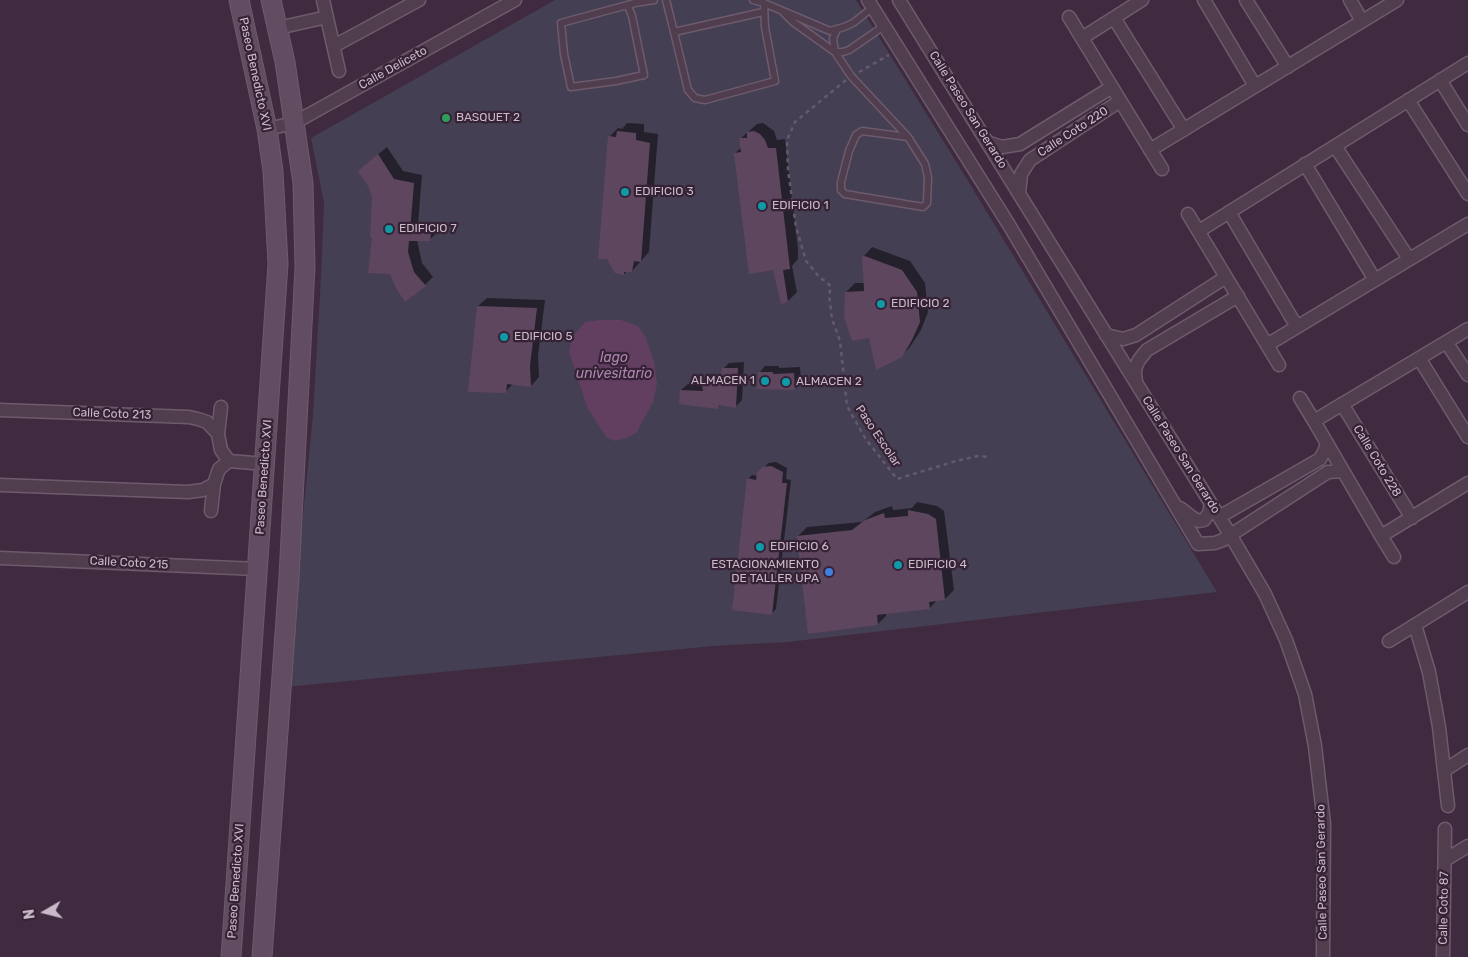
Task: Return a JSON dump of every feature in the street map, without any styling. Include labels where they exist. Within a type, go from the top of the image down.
[{"type":"street","name":"Paseo Benedicto XVI","points":[[231,957],[278,264],[272,171],[267,129],[239,0]]},
{"type":"street","points":[[244,0],[264,52],[268,54],[274,53],[279,36]]},
{"type":"street","points":[[262,957],[288,586],[305,267],[304,182],[271,0]]},
{"type":"street","points":[[323,0],[340,70]]},
{"type":"street","points":[[334,46],[418,0]]},
{"type":"street","name":"Calle Deliceto","points":[[267,129],[294,123],[515,0]]},
{"type":"street","name":"Calle Paseo San Gerardo","points":[[900,0],[1231,536],[1268,602],[1286,640],[1305,694],[1315,746],[1324,824],[1323,957]]},
{"type":"street","points":[[1082,38],[1142,0]]},
{"type":"street","points":[[1204,0],[1255,86]]},
{"type":"street","points":[[1246,0],[1288,66]]},
{"type":"street","points":[[1350,0],[1362,21]]},
{"type":"street","points":[[1150,150],[1395,0]]},
{"type":"street","points":[[870,4],[1009,225],[1198,544],[1215,543],[1231,536],[1328,472],[1343,471]]},
{"type":"street","points":[[279,36],[327,17]]},
{"type":"street","name":"Calle Coto 220","points":[[1069,17],[1162,170]]},
{"type":"street","points":[[1114,18],[1184,130]]},
{"type":"street","points":[[1198,231],[1468,63]]},
{"type":"street","points":[[1440,80],[1468,126]]},
{"type":"street","name":"Calle Coto 220","points":[[988,142],[1002,147],[1020,144],[1112,87]]},
{"type":"street","name":"Calle Coto 220","points":[[1019,193],[1021,174],[1030,160],[1120,100]]},
{"type":"street","points":[[1408,100],[1468,194]]},
{"type":"street","points":[[1335,146],[1409,260]]},
{"type":"street","points":[[1305,164],[1376,280]]},
{"type":"street","points":[[1229,212],[1297,327]]},
{"type":"street","points":[[1188,214],[1279,365]]},
{"type":"street","points":[[1267,345],[1468,224]]},
{"type":"street","points":[[1106,335],[1123,339],[1136,335],[1226,277]]},
{"type":"street","points":[[1136,382],[1136,366],[1147,350],[1238,296]]},
{"type":"street","points":[[1314,421],[1468,329]]},
{"type":"street","points":[[1446,342],[1468,375]]},
{"type":"street","points":[[1419,358],[1468,437]]},
{"type":"street","points":[[1300,398],[1394,557]]},
{"type":"street","name":"Calle Coto 228","points":[[1342,404],[1412,518]]},
{"type":"street","points":[[221,407],[218,434],[221,450],[229,461]]},
{"type":"street","name":"Calle Coto 213","points":[[0,410],[189,417],[207,422],[218,434]]},
{"type":"street","points":[[1219,517],[1320,459],[1327,443]]},
{"type":"street","points":[[211,511],[214,484],[219,469],[229,461],[265,464]]},
{"type":"street","points":[[1382,536],[1468,483]]},
{"type":"street","points":[[0,485],[188,492],[203,490],[214,484]]},
{"type":"street","points":[[1175,504],[1199,521],[1207,518],[1210,504]]},
{"type":"street","name":"Calle Coto 215","points":[[0,558],[258,569]]},
{"type":"street","points":[[1389,641],[1468,592]]},
{"type":"street","points":[[1415,625],[1429,672],[1440,726],[1448,806]]},
{"type":"street","points":[[1444,770],[1468,755]]},
{"type":"street","name":"Calle Coto 87","points":[[1443,957],[1445,829]]},
{"type":"street","name":"Calle Coto 87","points":[[1444,860],[1468,846]]},
{"type":"lane","points":[[628,6],[632,16],[644,75],[571,87],[564,54],[561,23],[628,6],[654,0]]},
{"type":"lane","points":[[666,0],[688,90],[695,98],[705,100],[775,81],[764,3]]},
{"type":"lane","points":[[753,0],[830,31],[853,23],[870,4]]},
{"type":"lane","points":[[674,32],[764,12]]},
{"type":"lane","points":[[783,12],[835,52],[851,76],[894,119],[908,137],[926,164],[928,177],[927,203],[922,207],[845,194],[842,190],[841,182],[849,151],[856,135],[862,131],[908,137]]},
{"type":"lane","points":[[835,52],[848,50],[884,26]]},
{"type":"lane","points":[[835,52],[833,38],[837,30]]},
{"type":"path","name":"Paso Escolar","points":[[899,50],[851,76],[795,122],[787,140],[788,170],[796,227],[806,261],[820,278],[831,287],[829,295],[832,319],[840,341],[847,406],[865,438],[897,479],[956,461],[978,456],[988,457]]},
{"type":"shaded area","points":[[555,0],[856,0],[1217,592],[788,642],[714,646],[286,687],[313,415],[321,277],[324,203],[311,138]]},
{"type":"water","name":"lago univesitario","points":[[621,320],[638,326],[646,338],[654,361],[657,384],[653,402],[637,432],[627,438],[615,441],[606,437],[587,407],[569,352],[573,336],[585,322]]},
{"type":"building","name":"EDIFICIO 3","points":[[617,131],[636,133],[636,140],[650,143],[641,262],[634,261],[632,272],[624,272],[624,275],[615,273],[607,259],[598,259],[608,136],[616,137]]},
{"type":"building","name":"EDIFICIO 1","points":[[754,131],[765,140],[768,148],[776,148],[790,269],[783,270],[788,302],[781,304],[773,270],[749,274],[734,153],[741,152],[739,138],[747,138],[747,132]]},
{"type":"building","name":"EDIFICIO 7","points":[[378,154],[394,179],[414,183],[410,232],[431,234],[430,241],[409,241],[408,252],[414,272],[426,286],[405,302],[390,274],[368,273],[372,238],[370,237],[372,197],[368,186],[358,171]]},
{"type":"building","name":"EDIFICIO 2","points":[[862,255],[902,270],[917,292],[920,322],[912,340],[902,357],[876,370],[869,338],[852,341],[844,317],[845,292],[864,291]]},
{"type":"building","name":"EDIFICIO 5","points":[[477,306],[537,308],[530,366],[531,387],[507,384],[506,393],[468,392]]},
{"type":"building","points":[[722,368],[738,368],[736,408],[719,405],[718,409],[679,404],[680,390],[703,391],[701,380],[719,383]]},
{"type":"building","points":[[758,372],[773,372],[773,374],[794,373],[795,390],[757,389]]},
{"type":"building","name":"EDIFICIO 6","points":[[771,466],[783,472],[782,483],[787,483],[772,615],[732,610],[747,478],[756,480],[757,472],[763,467]]},
{"type":"building","points":[[908,510],[928,514],[936,519],[945,600],[929,602],[930,609],[877,615],[878,625],[808,634],[797,536],[852,530],[865,520],[884,513],[885,518],[908,516]]},
{"type":"place","name":"BASQUET 2","points":[[446,118]]},
{"type":"place","name":"EDIFICIO 3","points":[[625,192]]},
{"type":"place","name":"EDIFICIO 1","points":[[762,206]]},
{"type":"place","name":"EDIFICIO 7","points":[[389,229]]},
{"type":"place","name":"EDIFICIO 2","points":[[881,304]]},
{"type":"place","name":"EDIFICIO 5","points":[[504,337]]},
{"type":"place","name":"ALMACEN 1","points":[[765,381]]},
{"type":"place","name":"ALMACEN 2","points":[[786,382]]},
{"type":"place","name":"EDIFICIO 6","points":[[760,547]]},
{"type":"place","name":"EDIFICIO 4","points":[[898,565]]},
{"type":"place","name":"ESTACIONAMIENTO DE TALLER UPA","points":[[829,572]]}]
